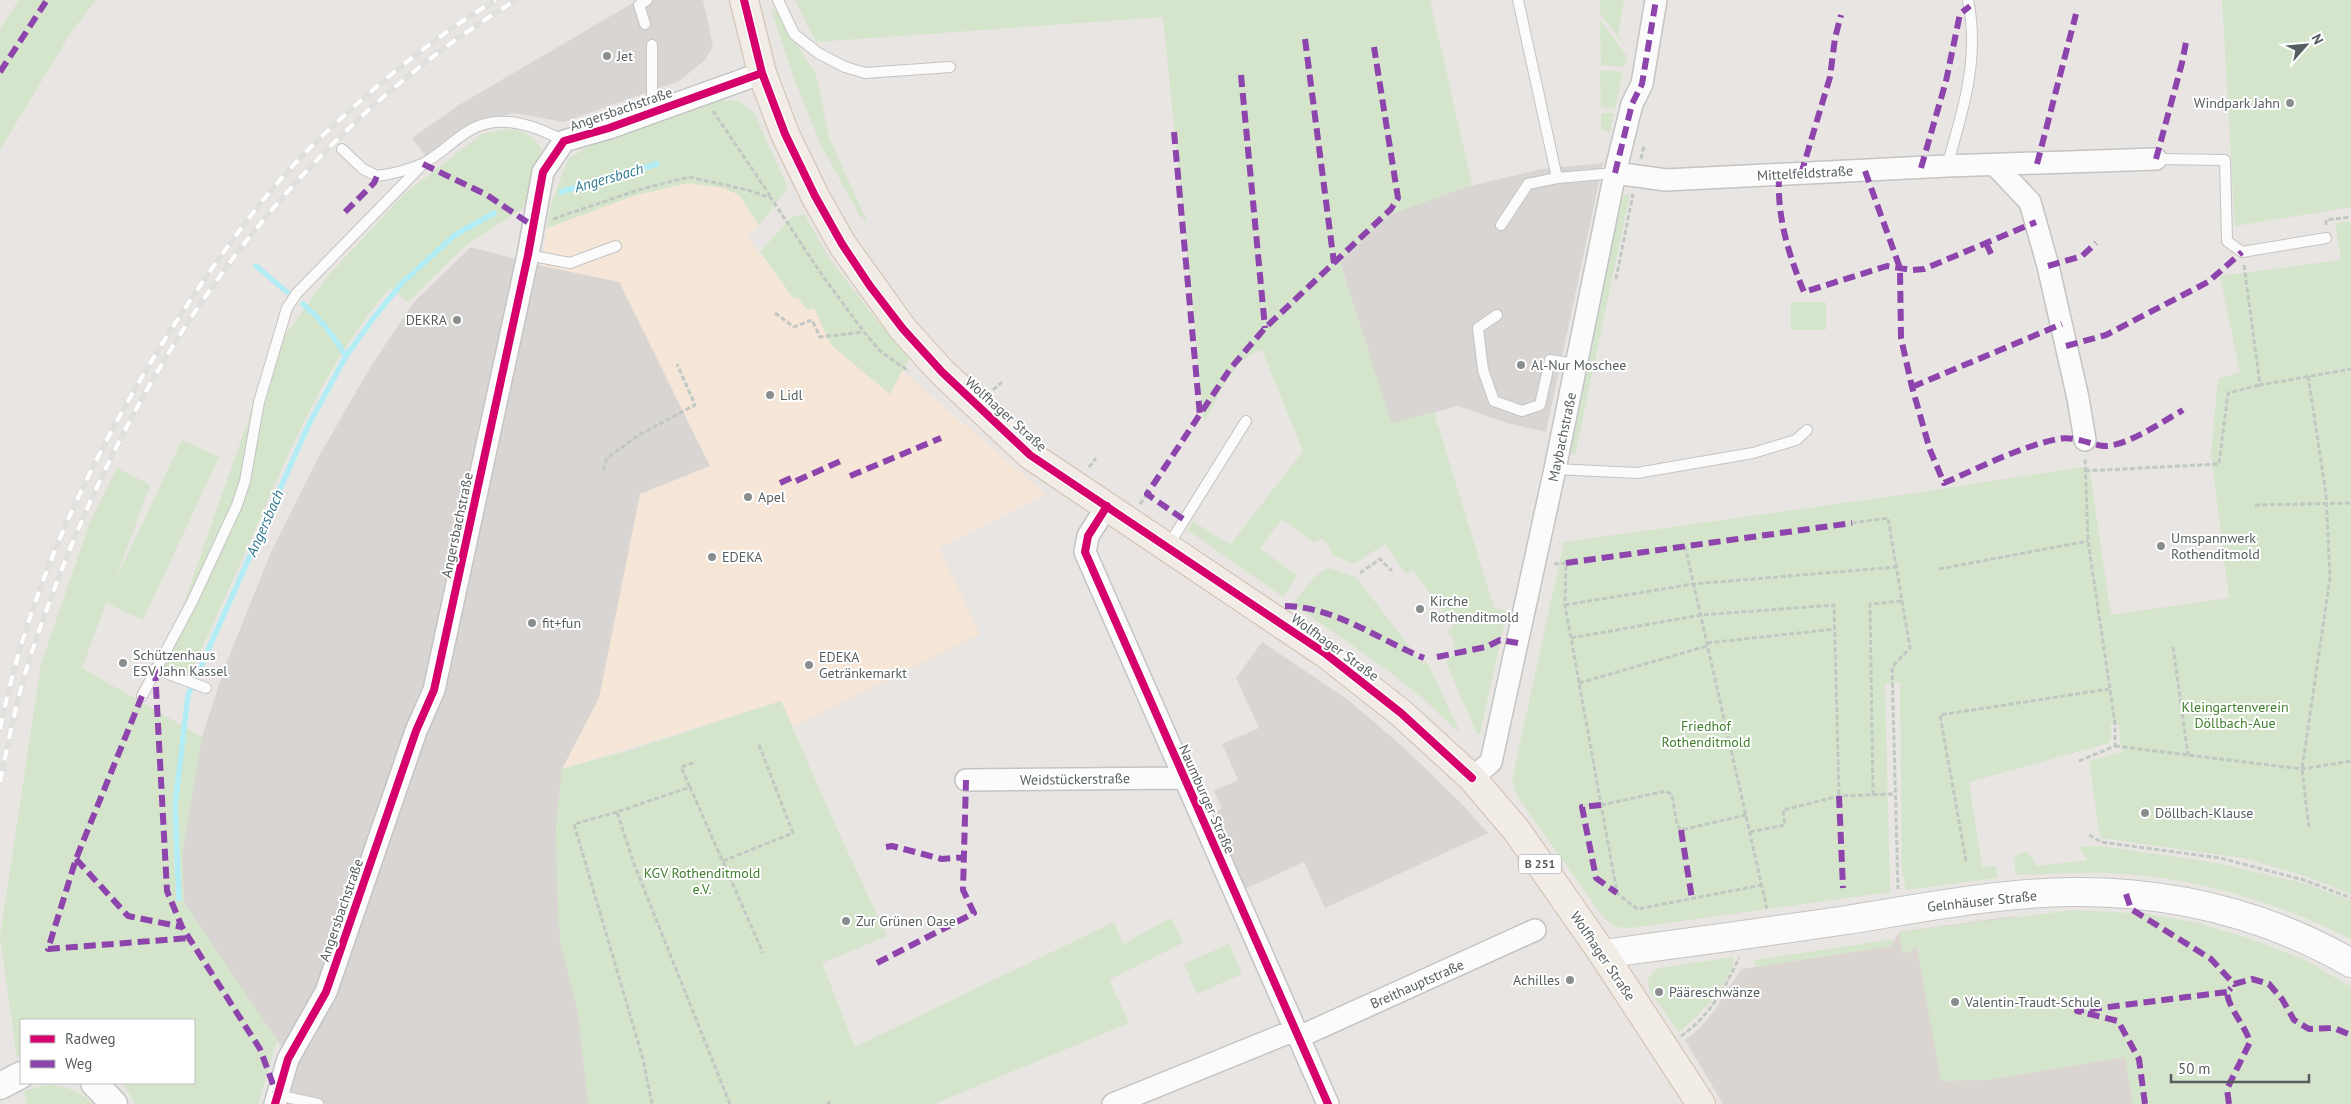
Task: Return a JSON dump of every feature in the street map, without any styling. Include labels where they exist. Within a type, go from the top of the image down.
[{"type":"main road","name":"Wolfhager Straße","points":[[744,0],[762,73],[785,134],[815,196],[842,244],[903,329],[942,372],[1030,456],[1326,654],[1400,713],[1472,778],[1517,831],[1603,954],[1700,1104]]},
{"type":"main road","name":"Gelnhäuser Straße","points":[[1603,954],[1772,931],[1900,910],[2021,895],[2070,892],[2126,894],[2193,902],[2253,918],[2321,946],[2351,963]]},
{"type":"street","name":"Maybachstraße","points":[[1472,778],[1491,762],[1535,567],[1616,173],[1632,104],[1642,84],[1656,0]]},
{"type":"street","name":"Angersbachstraße","points":[[276,1099],[288,1059],[326,992],[416,731],[434,690],[528,255],[543,172],[564,141],[762,73]]},
{"type":"street","name":"Mittelfeldstraße","points":[[1616,173],[1666,180],[1947,166],[2156,159]]},
{"type":"street","points":[[1995,165],[2030,202],[2046,258],[2078,398],[2085,440]]},
{"type":"street","name":"Naumburger Straße","points":[[1107,506],[1088,536],[1085,552],[1328,1104]]},
{"type":"street","name":"Weidstückerstraße","points":[[966,780],[1184,778]]},
{"type":"street","name":"Breithauptstraße","points":[[1297,1033],[1535,930]]},
{"type":"street","points":[[1113,1104],[1297,1033]]},
{"type":"street","points":[[95,1084],[114,1104]]},
{"type":"lane","points":[[645,24],[639,5],[647,0]]},
{"type":"lane","points":[[778,0],[794,34],[818,53],[844,67],[865,73],[950,67]]},
{"type":"lane","points":[[1518,0],[1557,178]]},
{"type":"lane","points":[[1947,166],[1973,63],[1968,0]]},
{"type":"lane","points":[[652,45],[652,112]]},
{"type":"lane","name":"Angersbachstraße","points":[[342,149],[363,169],[377,176],[423,164],[476,127],[497,122],[543,130],[564,141]]},
{"type":"lane","points":[[2156,159],[2225,160],[2227,241],[2242,252],[2326,238]]},
{"type":"lane","points":[[142,696],[192,602],[237,505],[245,481],[259,402],[287,308],[297,293],[423,164]]},
{"type":"lane","points":[[1501,224],[1528,184],[1557,178],[1616,173]]},
{"type":"lane","points":[[528,255],[570,263],[616,246]]},
{"type":"lane","points":[[1497,315],[1478,328],[1483,370],[1494,401],[1522,411],[1540,405],[1550,360],[1577,364]]},
{"type":"lane","points":[[1167,546],[1246,421]]},
{"type":"lane","points":[[1555,469],[1637,473],[1753,454],[1796,440],[1807,430]]},
{"type":"lane","points":[[155,669],[206,688]]},
{"type":"lane","points":[[276,1099],[318,1104]]},
{"type":"path","points":[[701,95],[804,248],[864,332],[882,353],[914,374]]},
{"type":"path","points":[[1614,284],[1645,140]]},
{"type":"path","points":[[533,226],[638,190],[689,177],[748,190],[771,198]]},
{"type":"path","points":[[2326,238],[2326,220],[2351,217]]},
{"type":"path","points":[[2242,252],[2260,385]]},
{"type":"path","points":[[775,313],[794,327],[812,320],[820,337],[864,332]]},
{"type":"path","points":[[603,470],[607,458],[638,435],[695,405],[677,364]]},
{"type":"path","points":[[2085,471],[2218,464],[2228,393],[2260,385],[2351,369]]},
{"type":"path","points":[[2308,376],[2327,503],[2330,578],[2302,769],[2309,828]]},
{"type":"path","points":[[2085,440],[2088,541],[2110,690],[2115,746]]},
{"type":"path","points":[[1142,501],[1147,494]]},
{"type":"path","points":[[2255,505],[2351,502]]},
{"type":"path","points":[[1852,524],[1888,518],[1910,648],[1892,667],[1896,870],[1900,910]]},
{"type":"path","points":[[1939,569],[2088,541]]},
{"type":"path","points":[[1685,546],[1772,931]]},
{"type":"path","points":[[1360,572],[1380,559],[1392,571]]},
{"type":"path","points":[[1535,567],[1566,563],[1565,605],[1617,893],[1637,909],[1762,885]]},
{"type":"path","points":[[1565,605],[1694,584],[1896,567]]},
{"type":"path","points":[[1873,795],[1870,604],[1902,601]]},
{"type":"path","points":[[1571,638],[1701,615],[1834,605],[1839,796]]},
{"type":"path","points":[[1579,683],[1707,645],[1835,629]]},
{"type":"path","points":[[2173,648],[2188,755]]},
{"type":"path","points":[[1966,862],[1940,715],[2110,690]]},
{"type":"path","points":[[723,861],[793,833],[758,742]]},
{"type":"path","points":[[2079,761],[2115,746],[2302,769],[2351,761]]},
{"type":"path","points":[[696,762],[681,767],[763,953]]},
{"type":"path","points":[[652,1104],[643,1059],[574,824],[617,812],[690,787]]},
{"type":"path","points":[[1601,805],[1666,790],[1672,795],[1677,825],[1681,830],[1746,815]]},
{"type":"path","points":[[1750,832],[1785,825],[1784,810],[1839,796],[1895,794]]},
{"type":"path","points":[[617,812],[634,864],[730,1104]]},
{"type":"path","points":[[2089,835],[2101,842],[2220,858],[2304,880],[2351,898]]},
{"type":"path","points":[[1664,1048],[1696,1026],[1712,1007],[1740,958]]},
{"type":"shaded area","points":[[638,0],[703,0],[713,46],[705,60],[679,81],[564,122],[514,113],[472,124],[426,157],[412,138],[459,105]]},
{"type":"shaded area","points":[[1603,163],[1546,432],[1507,423],[1458,406],[1391,424],[1340,262],[1389,215],[1453,190],[1542,169]]},
{"type":"shaded area","points":[[689,183],[724,188],[739,195],[759,225],[747,236],[794,299],[797,297],[814,308],[831,345],[889,394],[902,371],[1046,494],[939,548],[980,634],[793,727],[781,701],[562,769],[599,698],[640,494],[709,466],[619,282],[542,266],[547,228],[636,195]]},
{"type":"shaded area","points":[[471,247],[542,266],[619,282],[710,466],[640,494],[599,698],[562,769],[560,940],[578,1012],[589,1104],[281,1104],[285,1089],[298,1067],[277,1040],[184,903],[182,854],[202,737],[224,669],[271,552],[318,458],[371,366],[414,302]]},
{"type":"shaded area","points":[[1262,642],[1347,699],[1401,745],[1461,803],[1488,833],[1325,908],[1304,862],[1245,889],[1212,813],[1222,809],[1214,791],[1238,780],[1222,744],[1259,728],[1236,678]]},
{"type":"shaded area","name":"Valentin-Traudt-Schule","points":[[2014,916],[2205,1104],[1723,1104],[1685,1040],[1700,1028],[1714,1011],[1741,969],[1891,946],[1899,932]]},
{"type":"green space","points":[[19,0],[96,0],[70,34],[0,150],[0,29]]},
{"type":"green space","points":[[795,0],[1430,0],[1472,185],[1389,215],[1340,262],[1391,423],[1434,412],[1494,608],[1507,611],[1480,734],[1477,734],[1446,662],[1455,653],[1452,637],[1447,631],[1454,626],[1412,569],[1406,574],[1385,544],[1354,564],[1333,555],[1327,543],[1322,539],[1313,542],[1282,519],[1260,548],[1291,572],[1298,574],[1283,597],[1188,530],[1193,521],[1230,545],[1303,451],[1262,350],[1252,354],[1235,369],[1204,422],[1163,17],[816,42]]},
{"type":"green space","points":[[1600,0],[1624,0],[1618,35],[1628,51],[1600,13]]},
{"type":"green space","name":"Windpark Jahn","points":[[2222,0],[2351,0],[2351,207],[2235,226]]},
{"type":"green space","points":[[771,9],[776,10],[816,75],[830,140],[868,223],[860,216],[821,145],[795,81]]},
{"type":"green space","points":[[1600,20],[1627,56],[1624,67],[1601,65]]},
{"type":"green space","points":[[1600,70],[1623,72],[1615,109],[1601,107]]},
{"type":"green space","points":[[713,100],[738,101],[754,113],[788,188],[759,225],[739,195],[724,188],[689,183],[636,195],[547,228],[551,205],[568,159],[588,147]]},
{"type":"green space","points":[[1601,113],[1614,113],[1610,132],[1601,130]]},
{"type":"green space","points":[[506,129],[517,130],[527,134],[542,149],[535,169],[531,191],[522,209],[466,245],[408,302],[390,288],[370,313],[335,364],[305,419],[190,675],[162,665],[251,412],[283,338],[328,276],[404,194],[482,134]]},
{"type":"green space","points":[[1630,194],[1575,455],[1568,451],[1618,213],[1615,206],[1617,198]]},
{"type":"green space","points":[[805,215],[830,259],[876,319],[910,357],[890,394],[831,345],[814,308],[807,310],[797,297],[794,299],[760,252],[791,218]]},
{"type":"green space","points":[[2351,221],[2351,894],[2305,876],[2243,858],[2100,838],[2089,761],[2122,752],[2118,723],[2110,725],[2112,735],[2109,743],[1969,782],[1982,867],[1996,866],[1997,878],[1906,890],[1902,870],[1900,682],[1885,684],[1890,892],[1631,928],[1616,927],[1604,918],[1517,796],[1512,780],[1564,542],[1909,494],[2089,466],[2111,615],[2229,598],[2211,454],[2218,379],[2240,372],[2220,276],[2341,260],[2335,223]]},
{"type":"green space","points":[[1791,302],[1826,302],[1826,330],[1791,330]]},
{"type":"green space","points":[[182,440],[219,457],[143,620],[106,603],[82,668],[202,737],[182,854],[184,903],[277,1040],[258,1104],[135,1104],[124,1084],[195,1084],[195,1019],[20,1019],[20,1056],[17,1058],[0,937],[41,664],[90,522],[117,468],[150,485],[115,581]]},
{"type":"green space","points":[[1330,568],[1357,578],[1420,661],[1428,664],[1459,730],[1457,731],[1419,695],[1383,667],[1293,604],[1314,578]]},
{"type":"green space","name":"KGV Rothenditmold e.V.","points":[[781,701],[832,818],[887,936],[822,963],[855,1047],[1114,922],[1123,944],[1171,918],[1183,943],[1109,980],[1129,1023],[934,1104],[588,1104],[578,1012],[560,940],[556,826],[562,769],[634,749]]},
{"type":"green space","points":[[2101,846],[2217,863],[2303,883],[2351,901],[2351,939],[2324,926],[2270,905],[2213,888],[2185,882],[2112,873],[2016,875],[2014,860],[2018,854],[2027,852],[2037,866],[2088,860],[2078,847]]},
{"type":"green space","points":[[2073,910],[2148,914],[2197,923],[2248,938],[2307,961],[2351,987],[2351,1104],[2133,1104],[2125,1057],[1988,1080],[1941,1081],[1917,947],[1903,955],[1899,932]]},
{"type":"green space","points":[[1895,939],[1891,946],[1755,967],[1754,960]]},
{"type":"green space","points":[[1229,944],[1242,974],[1197,994],[1184,964]]},
{"type":"green space","points":[[1734,957],[1728,977],[1721,988],[1704,1008],[1679,1032],[1649,990],[1648,979],[1655,970],[1660,968]]},
{"type":"green space","points":[[46,1085],[59,1086],[77,1092],[92,1104],[27,1104],[24,1091]]},
{"type":"waterway","name":"Angersbach","points":[[561,192],[657,164]]},
{"type":"waterway","name":"Angersbach","points":[[179,899],[175,806],[188,695],[308,426],[346,356],[403,282],[455,235],[494,213]]},
{"type":"waterway","points":[[256,266],[287,292]]},
{"type":"waterway","points":[[303,304],[327,328],[346,356]]},
{"type":"railway","points":[[0,729],[14,671],[31,614],[52,558],[76,503],[130,397],[193,296],[233,239],[276,184],[308,150],[398,69],[470,16],[496,0]]},
{"type":"railway","points":[[0,782],[26,670],[67,556],[110,461],[159,369],[215,283],[279,202],[350,128],[429,60],[516,0]]},
{"type":"marked path","points":[[0,72],[47,0]]},
{"type":"marked path","points":[[1615,173],[1632,104],[1642,84],[1656,0]]},
{"type":"marked path","points":[[1921,168],[1946,81],[1960,14],[1970,6]]},
{"type":"marked path","points":[[2037,164],[2076,14]]},
{"type":"marked path","points":[[1801,174],[1830,77],[1835,38],[1841,15]]},
{"type":"marked path","points":[[2156,159],[2182,63],[2187,37]]},
{"type":"marked path","points":[[1305,39],[1334,263]]},
{"type":"marked path","points":[[1183,519],[1147,494],[1230,369],[1265,328],[1391,209],[1398,198],[1374,47]]},
{"type":"marked path","points":[[1241,75],[1265,328]]},
{"type":"marked path","points":[[1174,132],[1200,416]]},
{"type":"marked path","points":[[423,164],[487,195],[533,226]]},
{"type":"marked path","points":[[1865,171],[1900,268],[1901,338],[1912,387],[1930,450],[1944,483],[2015,452],[2058,439],[2072,439],[2102,446],[2126,441],[2146,432],[2183,410]]},
{"type":"marked path","points":[[1779,175],[1780,206],[1785,235],[1804,292],[1887,266],[1912,270],[1924,269],[2036,222]]},
{"type":"marked path","points":[[345,212],[374,183],[377,176]]},
{"type":"marked path","points":[[1986,243],[1993,258]]},
{"type":"marked path","points":[[2048,266],[2082,256],[2096,243]]},
{"type":"marked path","points":[[2066,346],[2106,335],[2208,282],[2242,252]]},
{"type":"marked path","points":[[1912,387],[2062,324]]},
{"type":"marked path","points":[[850,476],[941,438]]},
{"type":"marked path","points":[[796,481],[843,460]]},
{"type":"marked path","points":[[780,483],[793,477]]},
{"type":"marked path","points":[[1566,563],[1852,523]]},
{"type":"marked path","points":[[1285,606],[1304,608],[1340,618],[1424,658]]},
{"type":"marked path","points":[[1437,657],[1486,647],[1500,640],[1518,643]]},
{"type":"marked path","points":[[155,669],[167,891],[182,927],[260,1049],[277,1095]]},
{"type":"marked path","points":[[142,696],[76,859],[48,949],[190,938]]},
{"type":"marked path","points":[[877,963],[974,913],[963,890],[966,780]]},
{"type":"marked path","points":[[1839,796],[1843,888]]},
{"type":"marked path","points":[[1601,805],[1582,807],[1596,878],[1617,893]]},
{"type":"marked path","points":[[1681,830],[1692,899]]},
{"type":"marked path","points":[[886,847],[892,846],[942,859],[964,857]]},
{"type":"marked path","points":[[76,859],[128,916],[182,927]]},
{"type":"marked path","points":[[2126,894],[2131,909],[2211,959],[2234,984],[2252,979],[2269,984],[2282,999],[2294,1020],[2309,1029],[2334,1028],[2351,1035]]},
{"type":"marked path","points":[[2229,1104],[2227,1089],[2250,1042],[2228,998],[2227,992],[2231,988]]},
{"type":"marked path","points":[[2145,1104],[2139,1059],[2118,1021],[2077,1011],[2227,992]]},
{"type":"cycle path","points":[[744,0],[762,73],[785,134],[815,196],[842,244],[870,286],[903,329],[942,372],[1030,455],[1326,654],[1401,713],[1472,778]]},
{"type":"cycle path","points":[[275,1104],[288,1059],[326,992],[416,731],[434,690],[528,255],[543,172],[564,141],[609,128],[762,73]]},
{"type":"cycle path","points":[[1107,506],[1088,536],[1085,552],[1328,1104]]},
{"type":"place","name":"Jet","points":[[607,56]]},
{"type":"place","name":"Windpark Jahn","points":[[2290,103]]},
{"type":"place","name":"DEKRA","points":[[457,320]]},
{"type":"place","name":"Al-Nur Moschee","points":[[1521,365]]},
{"type":"place","name":"Lidl","points":[[770,395]]},
{"type":"place","name":"Apel","points":[[748,497]]},
{"type":"place","name":"Umspannwerk Rothenditmold","points":[[2161,546]]},
{"type":"place","name":"EDEKA","points":[[712,557]]},
{"type":"place","name":"Kirche Rothenditmold","points":[[1420,609]]},
{"type":"place","name":"fit+fun","points":[[532,623]]},
{"type":"place","name":"Schützenhaus ESV Jahn Kassel","points":[[123,663]]},
{"type":"place","name":"EDEKA Getränkemarkt","points":[[809,665]]},
{"type":"place","name":"Döllbach-Klause","points":[[2145,813]]},
{"type":"place","name":"Zur Grünen Oase","points":[[846,921]]},
{"type":"place","name":"Achilles","points":[[1570,980]]},
{"type":"place","name":"Pääreschwänze","points":[[1659,992]]},
{"type":"place","name":"Valentin-Traudt-Schule","points":[[1955,1002]]},
{"type":"park label","name":"Kleingartenverein Döllbach-Aue","points":[[2235,716]]},
{"type":"park label","name":"Friedhof Rothenditmold","points":[[1706,734]]}]
